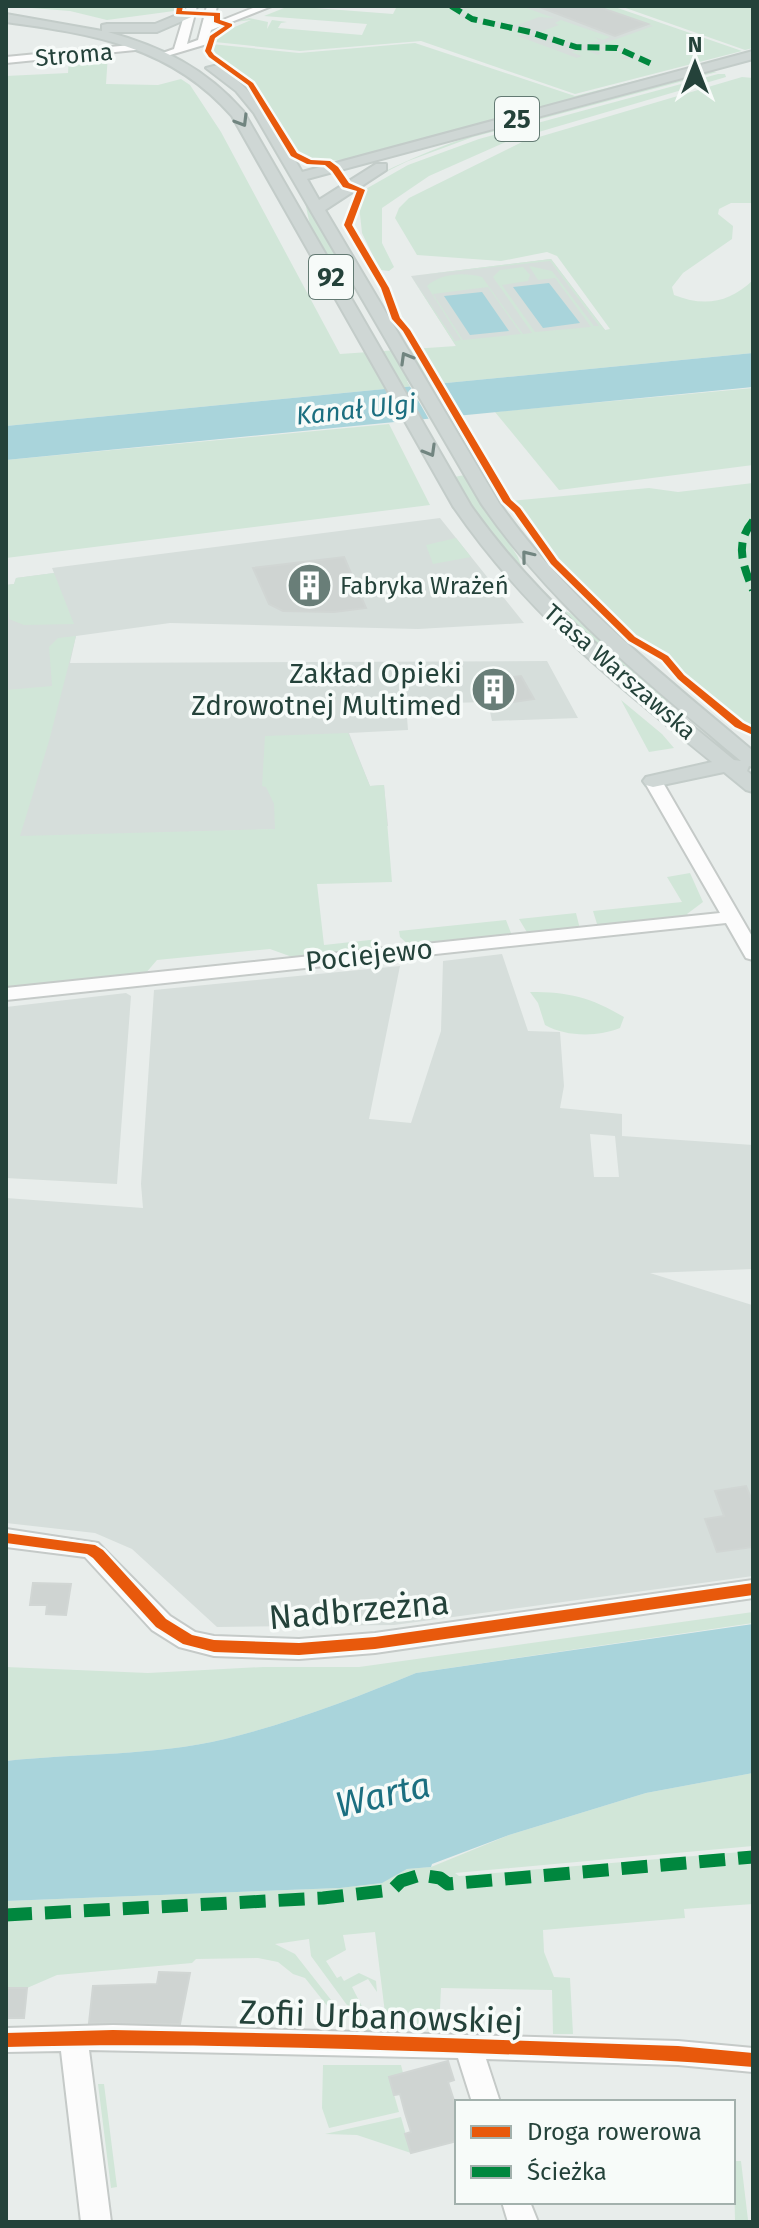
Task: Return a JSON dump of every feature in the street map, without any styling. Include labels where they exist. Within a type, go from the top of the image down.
[{"type":"main road","points":[[6,12],[105,28],[157,28],[191,10]]},
{"type":"main road","points":[[6,18],[84,31],[171,54]]},
{"type":"main road","points":[[105,28],[171,54]]},
{"type":"main road","name":"Trasa Warszawska","points":[[171,54],[207,65],[241,88],[260,112],[473,474],[519,546],[574,609],[753,761]]},
{"type":"main road","name":"Trasa Warszawska","points":[[171,54],[203,76],[223,94],[238,114],[481,536],[522,586],[561,624],[753,786]]},
{"type":"main road","name":"25","points":[[287,157],[309,164],[343,163],[423,145],[753,55]]},
{"type":"main road","name":"25","points":[[318,208],[381,167],[423,145]]},
{"type":"main road","points":[[299,177],[343,163]]},
{"type":"main road","name":"25","points":[[275,180],[341,178],[381,167]]},
{"type":"main road","points":[[653,781],[729,765],[753,770]]},
{"type":"street","points":[[171,54],[203,42],[212,6]]},
{"type":"street","points":[[206,28],[219,26],[267,6]]},
{"type":"street","points":[[171,54],[191,10]]},
{"type":"street","name":"Stroma","points":[[6,60],[141,47]]},
{"type":"street","points":[[653,781],[753,954]]},
{"type":"street","name":"Pociejewo","points":[[6,994],[732,917]]},
{"type":"street","name":"Nadbrzeżna","points":[[6,1538],[90,1549],[171,1631],[188,1640],[214,1646],[299,1649],[375,1643],[753,1589]]},
{"type":"street","name":"Zofii Urbanowskiej","points":[[6,2040],[174,2038],[442,2045],[678,2053],[753,2060]]},
{"type":"street","points":[[74,2040],[96,2222]]},
{"type":"street","points":[[469,2048],[485,2100]]},
{"type":"shaded area","points":[[432,6],[601,6],[715,47],[563,87],[428,38]]},
{"type":"shaded area","points":[[551,259],[605,330],[456,346],[411,276]]},
{"type":"shaded area","points":[[440,518],[524,623],[418,629],[170,623],[76,636],[70,663],[547,661],[578,718],[492,721],[488,702],[406,704],[408,730],[349,733],[370,786],[384,785],[388,826],[19,837],[53,718],[6,722],[6,585],[14,584],[16,578],[54,573],[52,568]]},
{"type":"shaded area","points":[[502,954],[528,1031],[560,1032],[564,1086],[560,1108],[622,1114],[622,1136],[753,1145],[753,1269],[650,1273],[752,1305],[753,1576],[394,1625],[217,1627],[132,1549],[95,1533],[6,1523],[6,1198],[143,1208],[141,1184],[154,990],[400,966],[369,1119],[411,1123],[441,1031],[443,961]],"holes":[[[590,1134],[615,1136],[619,1177],[594,1177]]]},
{"type":"shaded area","points":[[126,993],[131,996],[117,1184],[6,1178],[6,1007]]},
{"type":"green space","points":[[6,6],[176,6],[174,11],[107,20],[70,11]]},
{"type":"green space","points":[[289,6],[393,14],[397,6],[448,6],[463,18],[537,35],[515,35],[577,58],[582,56],[571,52],[584,49],[598,55],[601,53],[591,49],[614,49],[628,54],[621,59],[653,64],[623,49],[597,46],[653,26],[596,6],[612,6],[742,51],[575,94],[421,41],[300,51],[215,42],[223,32],[251,20],[235,22],[249,18],[268,22],[267,29],[272,20],[287,22],[281,23],[278,28],[362,35],[367,24],[264,16]]},
{"type":"green space","points":[[475,6],[521,6],[554,18],[539,17],[515,26],[473,18],[459,11]]},
{"type":"green space","points":[[620,6],[753,6],[753,48],[745,50]]},
{"type":"green space","points":[[561,20],[610,37],[603,40],[594,37],[601,41],[579,46],[537,33],[559,25],[555,23]]},
{"type":"green space","points":[[415,43],[575,96],[753,51],[346,159],[321,162],[299,155],[253,84],[211,53],[211,44],[299,53]]},
{"type":"green space","points":[[108,54],[106,84],[158,85],[181,79],[190,85],[221,132],[340,354],[456,346],[411,276],[455,341],[461,340],[427,286],[439,278],[453,275],[482,277],[523,334],[532,333],[493,277],[500,270],[523,267],[530,275],[528,281],[502,285],[535,332],[591,327],[555,278],[538,280],[529,266],[552,271],[594,326],[599,326],[550,261],[421,275],[551,259],[605,330],[610,329],[557,256],[547,252],[501,261],[417,255],[395,218],[399,208],[409,198],[522,142],[742,77],[753,78],[753,203],[731,203],[719,209],[718,214],[733,226],[732,239],[683,273],[672,287],[674,295],[706,302],[735,294],[753,280],[753,353],[6,426],[6,76],[68,73],[69,57]],"holes":[[[488,287],[521,334],[463,340],[433,294]]]},
{"type":"green space","points":[[709,71],[717,72],[473,137],[408,161],[357,186],[398,165],[441,147],[484,131]]},
{"type":"green space","points":[[725,74],[726,77],[508,141],[429,176],[382,208],[382,243],[394,267],[389,271],[380,270],[362,233],[359,205],[364,190],[408,165],[479,139]]},
{"type":"green space","points":[[297,187],[357,289],[345,290],[311,230],[305,202]]},
{"type":"green space","points":[[753,388],[753,465],[559,490],[495,412]]},
{"type":"green space","points":[[389,424],[430,505],[6,558],[6,460]]},
{"type":"green space","points":[[465,475],[522,568],[505,555],[454,477]]},
{"type":"green space","points":[[753,483],[753,726],[741,724],[682,676],[670,660],[644,645],[584,592],[543,544],[520,509],[510,501],[649,488],[678,492]]},
{"type":"green space","points":[[456,538],[471,557],[433,564],[426,545]]},
{"type":"green space","points":[[54,573],[74,624],[24,625],[9,619],[6,585],[14,584],[16,578]]},
{"type":"green space","points":[[557,608],[570,613],[671,701],[665,703]]},
{"type":"green space","points":[[76,636],[20,836],[275,829],[274,804],[266,787],[262,786],[265,736],[348,733],[370,786],[384,785],[392,882],[317,884],[324,945],[379,939],[379,949],[295,958],[270,949],[157,960],[145,974],[6,988],[6,690],[52,686],[49,647],[58,638]]},
{"type":"green space","points":[[621,700],[662,734],[674,748],[649,752]]},
{"type":"green space","points":[[690,873],[703,902],[687,914],[690,917],[603,927],[597,924],[593,911],[682,902],[667,877]]},
{"type":"green space","points":[[576,913],[580,929],[528,934],[519,919]]},
{"type":"green space","points":[[506,920],[511,933],[509,937],[411,947],[400,937],[399,931]]},
{"type":"green space","points":[[530,992],[579,997],[624,1017],[620,1028],[611,1031],[592,1034],[562,1032],[545,1025],[538,1003]]},
{"type":"green space","points":[[753,1612],[753,1623],[416,1673],[298,1718],[225,1739],[143,1751],[6,1761],[6,1667],[148,1673],[263,1667],[359,1667]]},
{"type":"green space","points":[[753,1773],[753,1846],[455,1873],[459,1876],[753,1851],[753,1904],[684,1909],[685,1918],[543,1930],[544,1952],[554,1977],[570,1978],[573,2034],[553,2034],[552,1990],[441,1988],[439,2030],[387,2029],[375,1932],[343,1935],[346,1950],[326,1961],[337,1978],[341,1976],[344,1981],[359,1973],[376,1981],[377,1992],[368,1979],[352,1987],[371,2024],[371,2031],[366,2031],[311,1956],[309,1939],[275,1944],[295,1954],[346,2019],[344,2027],[305,1978],[293,1974],[278,1962],[258,1958],[196,1959],[192,1963],[57,1975],[27,1988],[6,1988],[6,1901],[340,1888],[381,1883],[407,1869],[431,1867],[509,1835],[646,1793]]},
{"type":"green space","points":[[323,2065],[401,2065],[403,2073],[389,2077],[399,2112],[329,2128],[322,2108]]},
{"type":"green space","points":[[98,2084],[104,2084],[117,2187],[111,2188]]},
{"type":"green space","points":[[401,2117],[411,2153],[357,2135],[325,2134]]},
{"type":"green space","points":[[735,2161],[741,2161],[748,2220],[753,2222],[735,2220]]},
{"type":"water","points":[[549,283],[580,323],[543,328],[513,287]]},
{"type":"water","points":[[482,292],[509,331],[470,335],[444,296]]},
{"type":"water","name":"Kanał Ulgi","points":[[753,353],[753,387],[6,460],[6,426]]},
{"type":"water","name":"Warta","points":[[753,1624],[753,1773],[646,1793],[509,1835],[431,1867],[407,1869],[382,1883],[340,1888],[6,1901],[6,1761],[198,1744],[298,1718],[416,1673]]},
{"type":"pier","points":[[437,378],[462,420],[431,423],[407,381]]},
{"type":"building","points":[[537,6],[596,6],[648,24],[615,36]]},
{"type":"building","name":"Fabryka Wrażeń","points":[[344,557],[366,608],[334,612],[283,611],[269,604],[253,568]]},
{"type":"building","name":"Zakład Opieki Zdrowotnej Multimed","points":[[521,676],[534,699],[500,704],[488,680]]},
{"type":"building","points":[[746,1486],[753,1503],[753,1547],[717,1552],[705,1519],[724,1516],[715,1491]]},
{"type":"building","points":[[33,1583],[71,1584],[66,1615],[46,1614],[47,1605],[30,1605]]},
{"type":"building","points":[[159,1972],[190,1973],[180,2024],[89,2023],[93,1986],[157,1984]]},
{"type":"building","points":[[6,1988],[27,1988],[24,2018],[6,2018]]},
{"type":"building","points":[[448,2061],[454,2080],[448,2082],[455,2104],[455,2142],[411,2153],[405,2134],[411,2132],[400,2094],[394,2095],[389,2077]]},
{"type":"marked path","points":[[451,6],[472,19],[530,32],[576,47],[617,48],[652,64]]},
{"type":"marked path","points":[[753,521],[746,529],[741,545],[743,563],[753,590]]},
{"type":"marked path","points":[[6,1915],[323,1898],[392,1890],[401,1881],[420,1875],[440,1878],[448,1884],[753,1857]]},
{"type":"cycle path","points":[[180,6],[178,13],[218,14],[216,21],[230,25],[212,37],[208,51],[251,84],[294,154],[310,162],[327,163],[346,185],[361,190],[348,225],[385,288],[396,319],[406,330],[507,502],[517,510],[554,562],[632,639],[665,658],[681,677],[739,725],[753,732]]},
{"type":"cycle path","points":[[6,1538],[90,1549],[161,1623],[188,1640],[214,1646],[299,1649],[375,1643],[753,1589]]},
{"type":"cycle path","points":[[6,2040],[113,2037],[355,2042],[678,2053],[753,2060]]},
{"type":"place","name":"Fabryka Wrażeń","points":[[309,586]]},
{"type":"place","name":"Zakład Opieki Zdrowotnej Multimed","points":[[493,689]]}]
